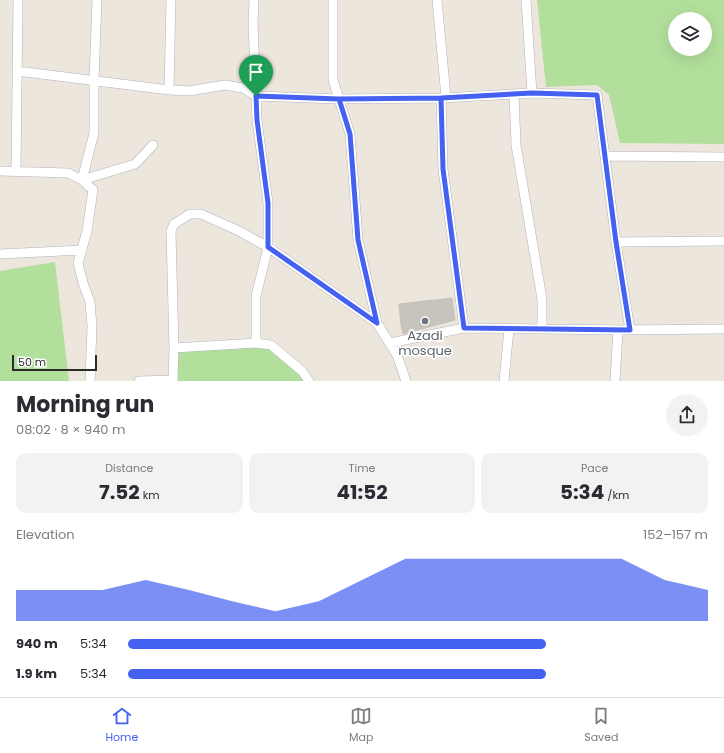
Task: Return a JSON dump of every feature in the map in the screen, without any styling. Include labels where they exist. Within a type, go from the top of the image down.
[{"type":"street","points":[[16,171],[18,0]]},
{"type":"street","points":[[82,180],[94,133],[97,0]]},
{"type":"street","points":[[169,90],[171,0]]},
{"type":"street","points":[[254,0],[253,23],[257,120],[268,203],[268,247],[256,296],[256,343]]},
{"type":"street","points":[[333,0],[334,80],[350,134],[358,240],[377,323],[397,355],[406,381]]},
{"type":"street","points":[[437,0],[443,98],[443,169],[464,328]]},
{"type":"street","points":[[526,0],[532,93]]},
{"type":"street","points":[[17,71],[169,90],[189,91],[225,85],[243,88],[256,96],[339,99],[443,98],[532,93],[597,95],[616,242],[630,330]]},
{"type":"street","points":[[514,94],[516,145],[542,299],[542,328]]},
{"type":"street","points":[[82,180],[135,164],[153,145]]},
{"type":"street","points":[[605,156],[724,157]]},
{"type":"street","points":[[0,171],[68,173],[82,180],[92,190],[87,231],[78,263],[90,302],[92,326],[90,381]]},
{"type":"street","points":[[139,381],[173,380],[174,348],[171,231],[174,224],[190,214],[201,214],[237,230],[268,247],[377,323]]},
{"type":"street","points":[[616,242],[724,241]]},
{"type":"street","points":[[0,254],[82,250]]},
{"type":"street","points":[[390,343],[464,328],[618,330],[724,329]]},
{"type":"street","points":[[504,381],[508,329]]},
{"type":"street","points":[[615,381],[618,330]]},
{"type":"street","points":[[174,348],[256,343],[271,345],[302,371],[309,381]]},
{"type":"green space","points":[[537,0],[724,0],[724,144],[620,143],[609,95],[597,85],[546,87]]},
{"type":"green space","points":[[55,262],[69,381],[0,381],[0,271]]},
{"type":"green space","points":[[271,345],[309,381],[173,381],[174,348]]},
{"type":"building","points":[[452,298],[455,320],[403,334],[399,304]]},
{"type":"place","name":"Azadi mosque","points":[[425,321]]},
{"type":"route","points":[[256,96],[257,120],[268,203],[268,247],[377,323],[358,240],[350,134],[339,99],[441,98],[532,93],[597,95],[616,242],[630,330],[464,328],[443,169],[441,98],[390,98],[339,99],[256,96]]}]
